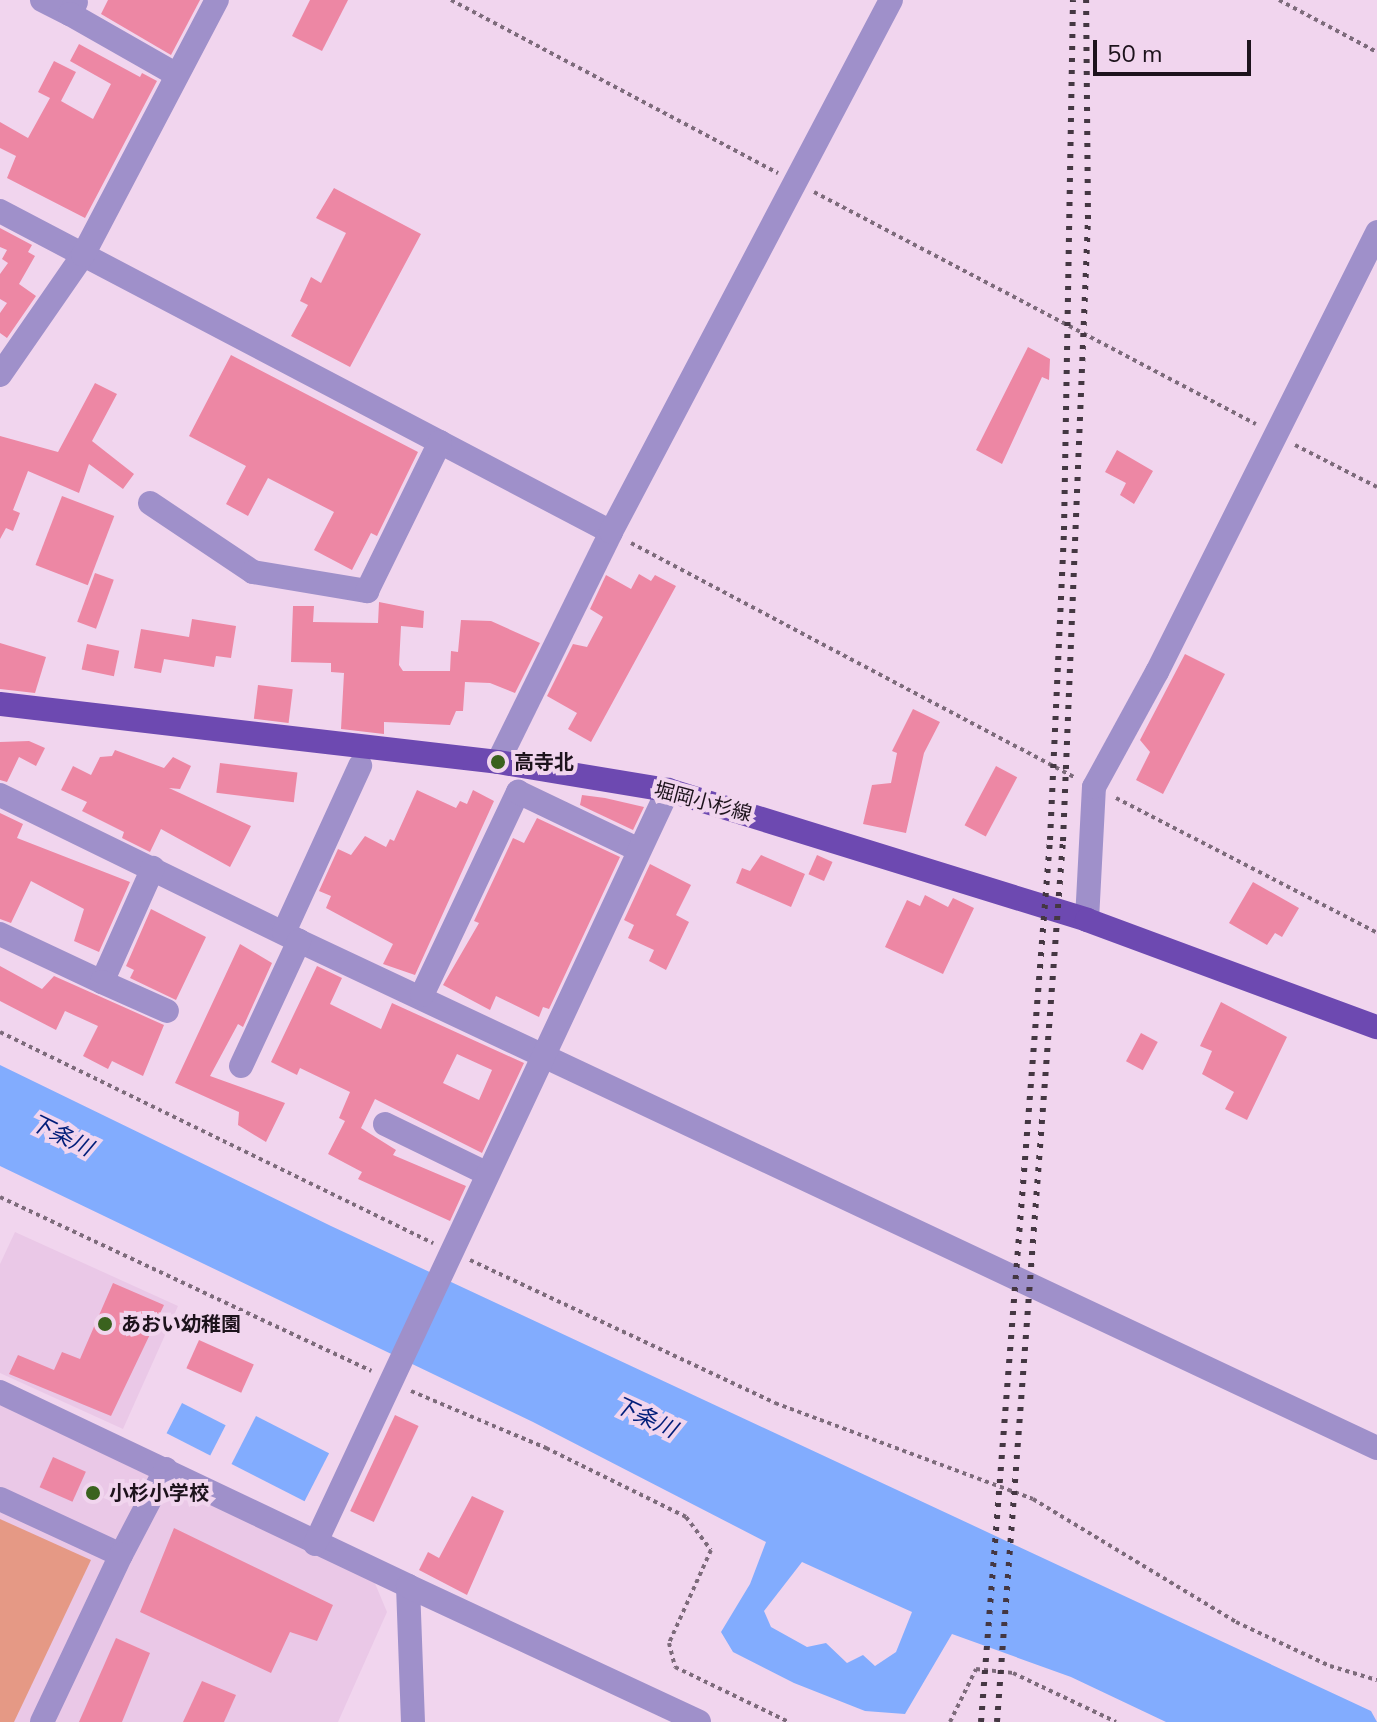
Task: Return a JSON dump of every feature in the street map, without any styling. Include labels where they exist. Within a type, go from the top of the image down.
[{"type":"main road","name":"堀岡小杉線","points":[[0,704],[498,762],[668,790],[1087,920],[1377,1027]]},
{"type":"street","points":[[42,0],[74,7],[177,75]]},
{"type":"street","points":[[0,375],[83,255],[217,0]]},
{"type":"street","points":[[498,762],[611,532],[891,0]]},
{"type":"street","points":[[0,211],[611,532]]},
{"type":"street","points":[[1087,920],[1094,787],[1377,232]]},
{"type":"street","points":[[150,503],[253,572],[367,591],[440,442]]},
{"type":"street","points":[[241,1066],[360,766]]},
{"type":"street","points":[[315,1544],[486,1173],[668,790]]},
{"type":"street","points":[[422,995],[518,792],[639,850]]},
{"type":"street","points":[[0,795],[292,937],[422,995],[1377,1448]]},
{"type":"street","points":[[102,982],[153,868]]},
{"type":"street","points":[[0,934],[167,1011]]},
{"type":"street","points":[[385,1124],[486,1173]]},
{"type":"street","points":[[0,1392],[166,1469],[315,1544],[699,1722]]},
{"type":"street","points":[[42,1722],[121,1555],[166,1469]]},
{"type":"street","points":[[0,1499],[121,1555]]},
{"type":"street","points":[[408,1586],[413,1722]]},
{"type":"path","points":[[451,0],[1377,487]]},
{"type":"path","points":[[1279,0],[1377,52]]},
{"type":"path","points":[[611,532],[1377,933]]},
{"type":"path","points":[[0,1032],[450,1251],[775,1403],[1033,1499],[1236,1622],[1330,1666],[1377,1680]]},
{"type":"path","points":[[675,1667],[789,1722]]},
{"type":"path","points":[[950,1722],[976,1669],[1013,1673],[1116,1722]]},
{"type":"shaded area","points":[[15,1232],[178,1306],[123,1429],[0,1373],[0,1264]]},
{"type":"shaded area","name":"小杉小学校","points":[[0,1404],[374,1581],[387,1612],[338,1722],[0,1722]]},
{"type":"shaded area","points":[[0,1519],[91,1560],[14,1722],[0,1722]]},
{"type":"water","name":"下条川","points":[[0,1065],[331,1226],[1371,1711],[1377,1722],[1166,1722],[1071,1677],[952,1634],[905,1714],[865,1711],[794,1683],[733,1652],[721,1632],[750,1584],[766,1542],[533,1422],[0,1166]],"holes":[[[802,1562],[912,1612],[896,1652],[875,1666],[863,1655],[847,1663],[826,1643],[807,1647],[771,1627],[764,1611]]]},
{"type":"water","points":[[182,1403],[226,1425],[210,1456],[167,1433]]},
{"type":"water","points":[[256,1416],[329,1453],[305,1501],[231,1464]]},
{"type":"building","points":[[108,0],[200,0],[171,55],[101,14]]},
{"type":"building","points":[[310,0],[348,0],[322,51],[292,36]]},
{"type":"building","points":[[79,44],[140,77],[142,73],[157,81],[85,218],[7,178],[16,156],[0,148],[0,122],[28,138],[50,98],[38,92],[54,61],[76,72],[61,101],[93,119],[111,84],[70,61]]},
{"type":"building","points":[[334,188],[421,234],[350,367],[291,336],[308,305],[300,301],[311,277],[321,283],[346,233],[316,218]]},
{"type":"building","points":[[0,228],[32,245],[28,252],[35,256],[19,284],[36,296],[7,338],[0,333],[0,313],[7,303],[0,299],[0,274],[8,263],[2,259],[7,250],[0,247]]},
{"type":"building","points":[[1028,347],[1050,359],[1049,380],[1042,377],[1002,464],[976,450]]},
{"type":"building","points":[[231,355],[418,452],[377,536],[371,533],[352,570],[314,550],[334,512],[268,478],[248,516],[226,504],[246,466],[189,436]]},
{"type":"building","points":[[95,383],[117,394],[92,441],[134,474],[123,489],[89,464],[79,493],[28,471],[13,510],[20,513],[13,531],[6,528],[0,539],[0,436],[58,452]]},
{"type":"building","points":[[1117,450],[1153,471],[1134,504],[1120,495],[1126,483],[1105,472]]},
{"type":"building","points":[[62,496],[114,516],[88,585],[35,565]]},
{"type":"building","points":[[95,573],[114,580],[96,629],[77,622]]},
{"type":"building","points":[[639,574],[651,581],[655,575],[676,586],[591,742],[568,729],[577,713],[547,696],[573,644],[587,647],[603,617],[590,609],[606,575],[631,589]]},
{"type":"building","points":[[379,602],[424,611],[423,628],[401,626],[399,665],[403,671],[450,671],[451,651],[458,652],[461,620],[491,621],[540,643],[515,693],[490,683],[465,682],[463,711],[456,711],[450,725],[384,722],[384,734],[341,729],[344,673],[331,672],[331,663],[291,662],[293,606],[314,606],[313,622],[378,623]]},
{"type":"building","points":[[192,619],[236,626],[231,658],[216,656],[214,667],[164,659],[161,673],[134,668],[141,629],[189,637]]},
{"type":"building","points":[[0,643],[46,657],[35,693],[0,689]]},
{"type":"building","points":[[87,644],[119,651],[114,676],[82,669]]},
{"type":"building","points":[[1185,654],[1225,674],[1163,794],[1136,780],[1150,752],[1140,740]]},
{"type":"building","points":[[258,685],[293,689],[289,723],[254,719]]},
{"type":"building","points":[[913,709],[940,722],[924,753],[906,833],[863,824],[872,785],[891,783],[897,753],[892,751]]},
{"type":"building","points":[[29,741],[45,748],[36,766],[19,757],[7,782],[0,780],[0,742]]},
{"type":"building","points":[[115,750],[164,768],[173,757],[191,766],[180,789],[169,788],[251,826],[230,867],[161,829],[150,852],[122,838],[124,832],[82,811],[87,802],[61,790],[73,766],[91,775],[100,757],[112,756]]},
{"type":"building","points":[[220,763],[297,773],[294,802],[216,793]]},
{"type":"building","points":[[996,766],[1017,777],[986,836],[965,825]]},
{"type":"building","points":[[417,790],[456,808],[460,801],[467,804],[473,790],[494,801],[415,975],[383,964],[393,944],[326,908],[331,896],[319,891],[338,849],[351,855],[365,836],[386,847],[390,839],[394,841]]},
{"type":"building","points":[[582,795],[644,807],[633,830],[580,805]]},
{"type":"building","points":[[0,813],[23,824],[17,838],[130,882],[99,952],[74,941],[84,909],[31,881],[11,923],[0,919]]},
{"type":"building","points":[[537,818],[620,857],[549,1009],[543,1007],[539,1017],[496,996],[490,1010],[443,985],[479,923],[474,921],[513,838],[524,843]]},
{"type":"building","points":[[761,855],[805,874],[791,907],[736,883],[742,868],[750,871]]},
{"type":"building","points":[[817,855],[833,862],[824,881],[808,874]]},
{"type":"building","points":[[650,864],[691,885],[676,915],[689,922],[666,970],[649,961],[654,950],[628,938],[634,925],[624,920]]},
{"type":"building","points":[[1253,882],[1299,908],[1282,937],[1275,933],[1267,945],[1229,923]]},
{"type":"building","points":[[925,895],[948,907],[953,898],[974,908],[943,974],[885,947],[907,900],[920,906]]},
{"type":"building","points":[[151,909],[206,937],[176,1000],[130,978],[134,970],[126,966]]},
{"type":"building","points":[[240,944],[272,963],[243,1027],[238,1024],[210,1076],[285,1103],[266,1142],[238,1125],[239,1112],[175,1083]]},
{"type":"building","points":[[0,966],[42,989],[54,976],[164,1025],[143,1076],[112,1061],[108,1069],[83,1056],[98,1026],[65,1011],[56,1030],[0,1001]]},
{"type":"building","points":[[317,966],[342,978],[330,1004],[381,1029],[392,1003],[524,1063],[482,1153],[375,1099],[361,1128],[396,1150],[393,1155],[466,1186],[450,1221],[358,1179],[362,1172],[328,1154],[345,1121],[339,1118],[350,1092],[300,1068],[297,1075],[271,1062]],"holes":[[[457,1054],[492,1070],[479,1100],[443,1083]]]},
{"type":"building","points":[[1221,1002],[1287,1037],[1247,1120],[1225,1109],[1234,1092],[1202,1074],[1212,1051],[1200,1046]]},
{"type":"building","points":[[1141,1033],[1158,1042],[1143,1070],[1126,1061]]},
{"type":"building","points":[[113,1283],[164,1305],[111,1416],[9,1374],[18,1355],[54,1370],[62,1352],[80,1359]]},
{"type":"building","points":[[199,1340],[254,1364],[241,1393],[186,1368]]},
{"type":"building","points":[[395,1415],[419,1426],[374,1522],[350,1511]]},
{"type":"building","points":[[53,1457],[86,1472],[72,1502],[40,1487]]},
{"type":"building","points":[[472,1496],[504,1511],[467,1595],[419,1570],[428,1552],[439,1558]]},
{"type":"building","points":[[174,1528],[333,1605],[317,1641],[290,1632],[271,1673],[140,1612]]},
{"type":"building","points":[[116,1638],[150,1653],[122,1722],[79,1722]]},
{"type":"building","points":[[202,1681],[236,1695],[224,1722],[183,1722]]},
{"type":"railway","points":[[981,1722],[1050,840],[1064,530],[1073,0]]},
{"type":"railway","points":[[997,1722],[1063,841],[1088,219],[1086,0]]},
{"type":"place","name":"高寺北","points":[[498,762]]},
{"type":"place","name":"あおい幼稚園","points":[[105,1324]]},
{"type":"place","name":"小杉小学校","points":[[93,1493]]}]
